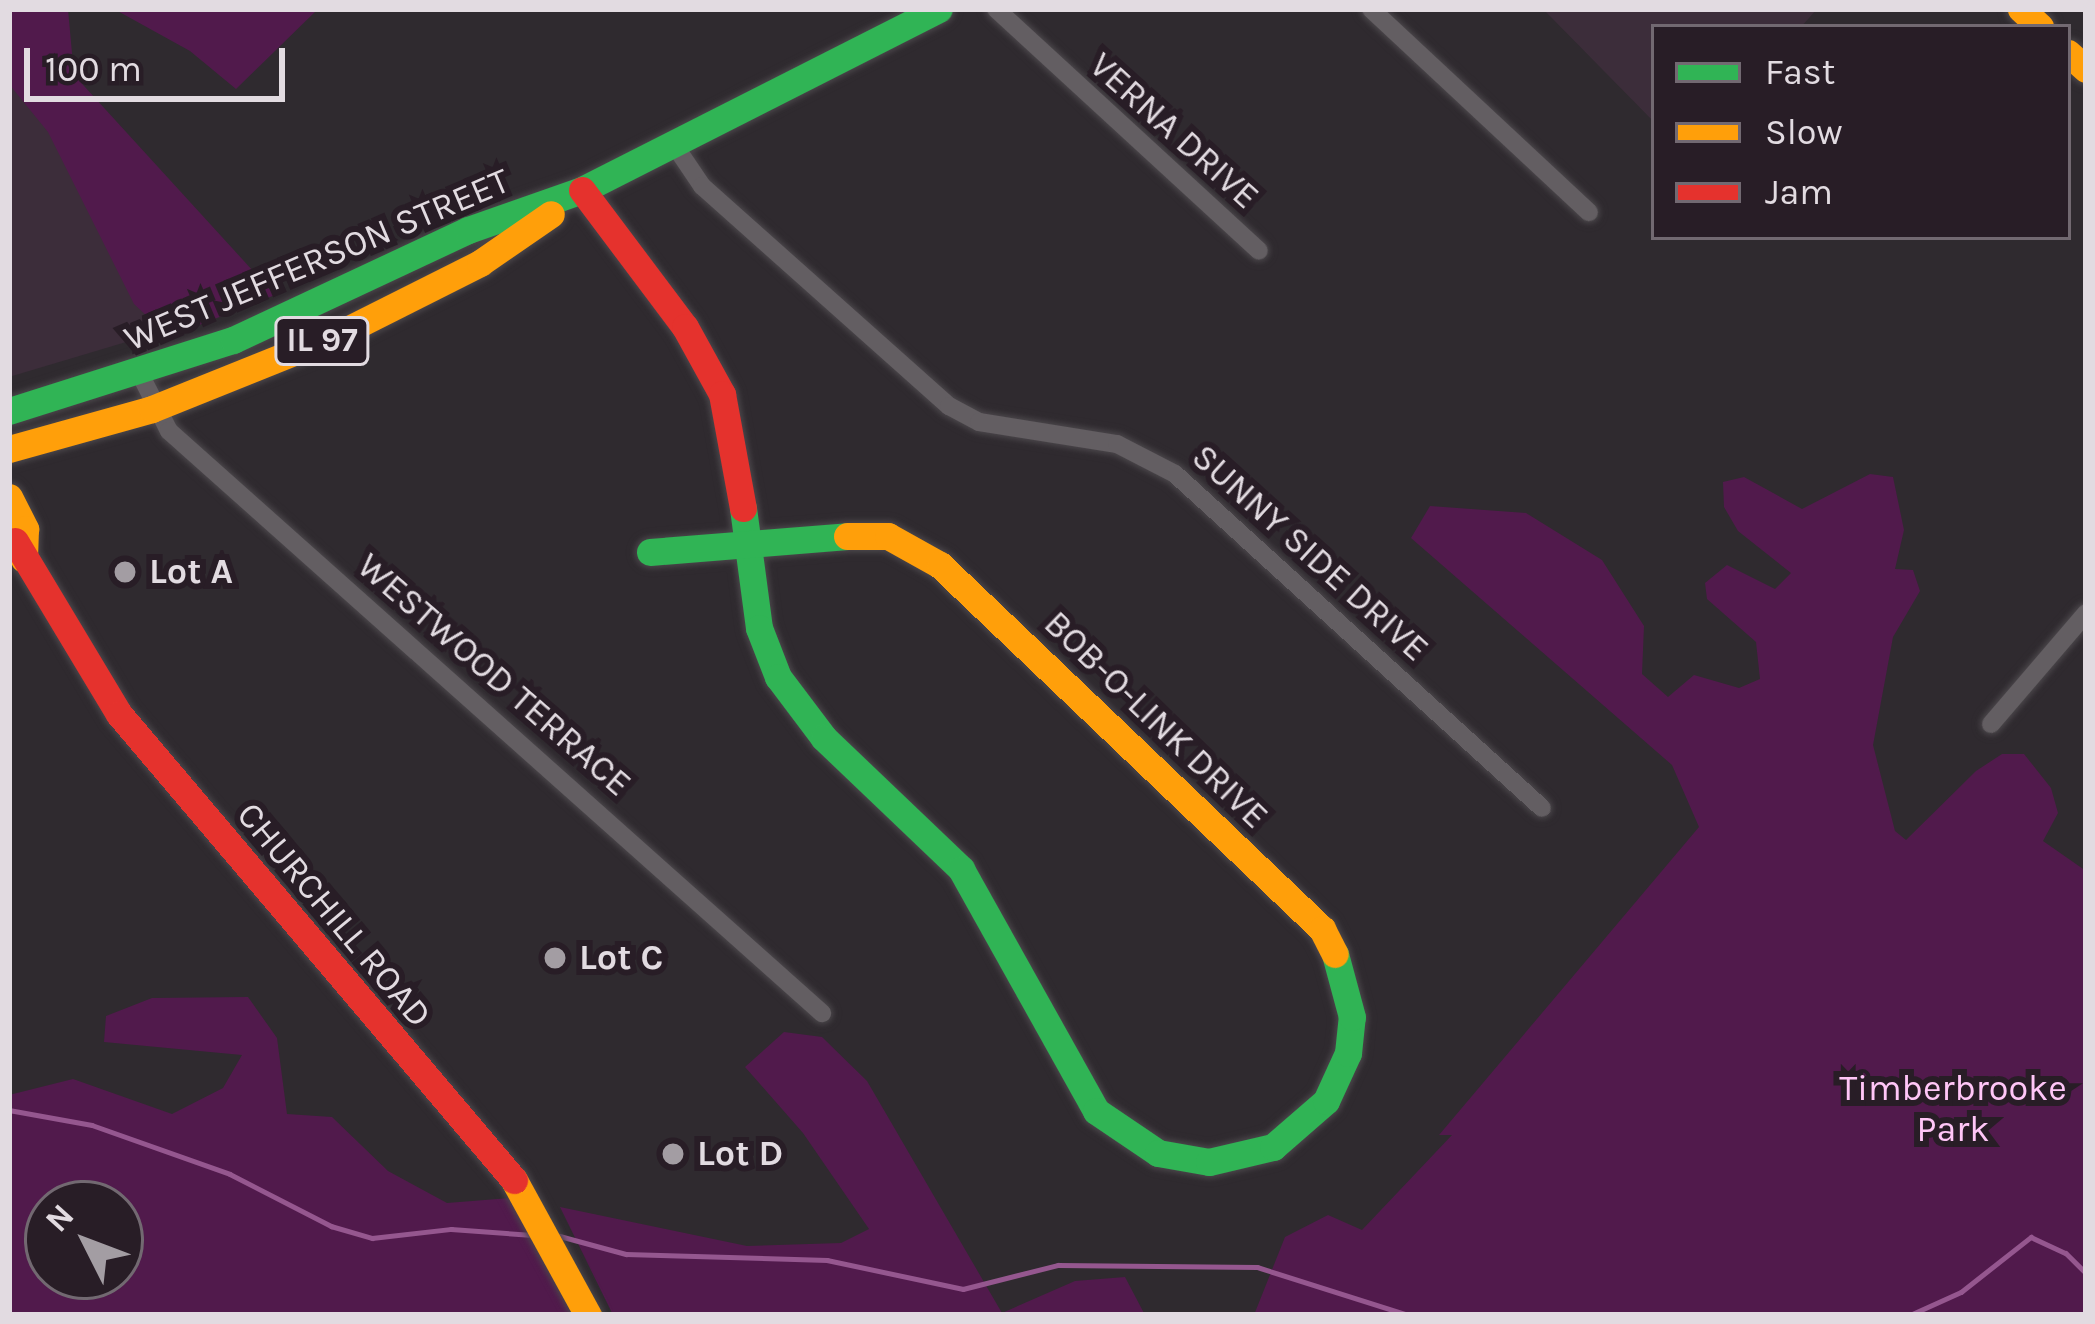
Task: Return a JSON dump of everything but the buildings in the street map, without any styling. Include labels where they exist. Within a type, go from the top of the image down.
[{"type":"street","name":"WEST JEFFERSON STREET","points":[[9,411],[140,374],[286,318],[468,230],[582,190],[939,9]]},
{"type":"street","name":"VERNA DRIVE","points":[[996,9],[1259,251]]},
{"type":"street","points":[[1371,9],[1589,212]]},
{"type":"street","name":"SUNNY SIDE DRIVE","points":[[673,143],[702,186],[949,406],[979,422],[1117,444],[1175,474],[1542,808]]},
{"type":"street","name":"WEST JEFFERSON STREET","points":[[9,449],[152,409],[409,301],[480,263],[582,190]]},
{"type":"street","points":[[582,190],[685,327],[722,394],[748,543]]},
{"type":"street","name":"WESTWOOD TERRACE","points":[[140,374],[152,409],[822,1013]]},
{"type":"street","points":[[9,477],[38,440]]},
{"type":"street","points":[[9,497],[25,529],[17,562]]},
{"type":"street","name":"CHURCHILL ROAD","points":[[9,530],[17,562],[152,756],[531,1204],[576,1283],[588,1315]]},
{"type":"street","name":"BOB-O-LINK DRIVE","points":[[650,552],[748,543],[889,536],[917,548],[1308,914],[1345,972],[1352,1017],[1348,1053],[1316,1112],[1256,1154],[1209,1162],[1158,1154],[1096,1111],[961,869],[824,739],[778,677],[759,628],[748,543]]},
{"type":"street","points":[[1991,724],[2086,613]]},
{"type":"shaded area","points":[[1543,9],[1817,9],[1804,24],[1651,24],[1651,119]]},
{"type":"shaded area","points":[[9,55],[118,238],[163,331],[9,377]]},
{"type":"green space","points":[[9,9],[68,9],[74,75],[275,295],[179,333],[163,331],[134,304],[48,132],[9,84]]},
{"type":"green space","points":[[114,9],[318,9],[236,89],[190,51]]},
{"type":"green space","name":"Timberbrooke Park","points":[[1870,474],[1893,477],[1904,530],[1895,569],[1913,570],[1920,591],[1893,637],[1873,745],[1895,831],[1906,840],[1976,771],[2002,754],[2024,754],[2051,788],[2058,813],[2043,841],[2086,871],[2086,1315],[1254,1315],[1285,1237],[1328,1215],[1362,1230],[1452,1135],[1439,1135],[1699,827],[1672,765],[1411,538],[1430,506],[1526,513],[1602,560],[1644,626],[1642,674],[1668,697],[1694,675],[1739,688],[1760,679],[1756,642],[1707,599],[1705,583],[1727,565],[1775,589],[1791,573],[1738,531],[1724,507],[1723,482],[1744,477],[1802,509]]},
{"type":"green space","points":[[248,997],[277,1038],[287,1114],[332,1117],[388,1171],[447,1203],[511,1198],[572,1315],[9,1315],[9,1095],[73,1079],[172,1114],[223,1088],[242,1055],[104,1042],[106,1016],[152,998]]},
{"type":"green space","points":[[784,1032],[822,1037],[867,1081],[1002,1313],[1075,1281],[1125,1277],[1145,1315],[613,1315],[560,1207],[747,1246],[841,1243],[869,1229],[803,1133],[745,1067]]},
{"type":"waterway","points":[[9,1110],[92,1125],[230,1174],[331,1226],[372,1238],[451,1229],[533,1235]]},
{"type":"waterway","points":[[556,1235],[626,1254],[827,1260],[963,1289],[1058,1265],[1257,1267],[1408,1315]]},
{"type":"waterway","points":[[1910,1315],[1961,1292],[2031,1237],[2066,1253],[2086,1273]]},
{"type":"traffic: fast","points":[[9,411],[233,340],[468,230],[582,190],[939,9]]},
{"type":"traffic: fast","points":[[743,508],[759,628],[778,677],[824,738],[961,869],[1096,1111],[1158,1153],[1209,1162],[1273,1147],[1326,1101],[1348,1053],[1352,1017],[1335,954]]},
{"type":"traffic: fast","points":[[650,552],[847,536]]},
{"type":"traffic: slow","points":[[2021,9],[2037,24]]},
{"type":"traffic: slow","points":[[2071,56],[2086,69]]},
{"type":"traffic: slow","points":[[9,449],[152,409],[339,334],[480,263],[551,214]]},
{"type":"traffic: slow","points":[[9,497],[25,529],[24,559]]},
{"type":"traffic: slow","points":[[847,536],[888,536],[940,565],[1322,929],[1335,954]]},
{"type":"traffic: slow","points":[[514,1180],[588,1315]]},
{"type":"traffic: jam","points":[[582,190],[685,327],[722,394],[743,508]]},
{"type":"traffic: jam","points":[[15,541],[119,714],[514,1180]]},
{"type":"place","name":"Lot A","points":[[125,572]]},
{"type":"place","name":"Lot C","points":[[555,958]]},
{"type":"place","name":"Lot D","points":[[673,1154]]}]
